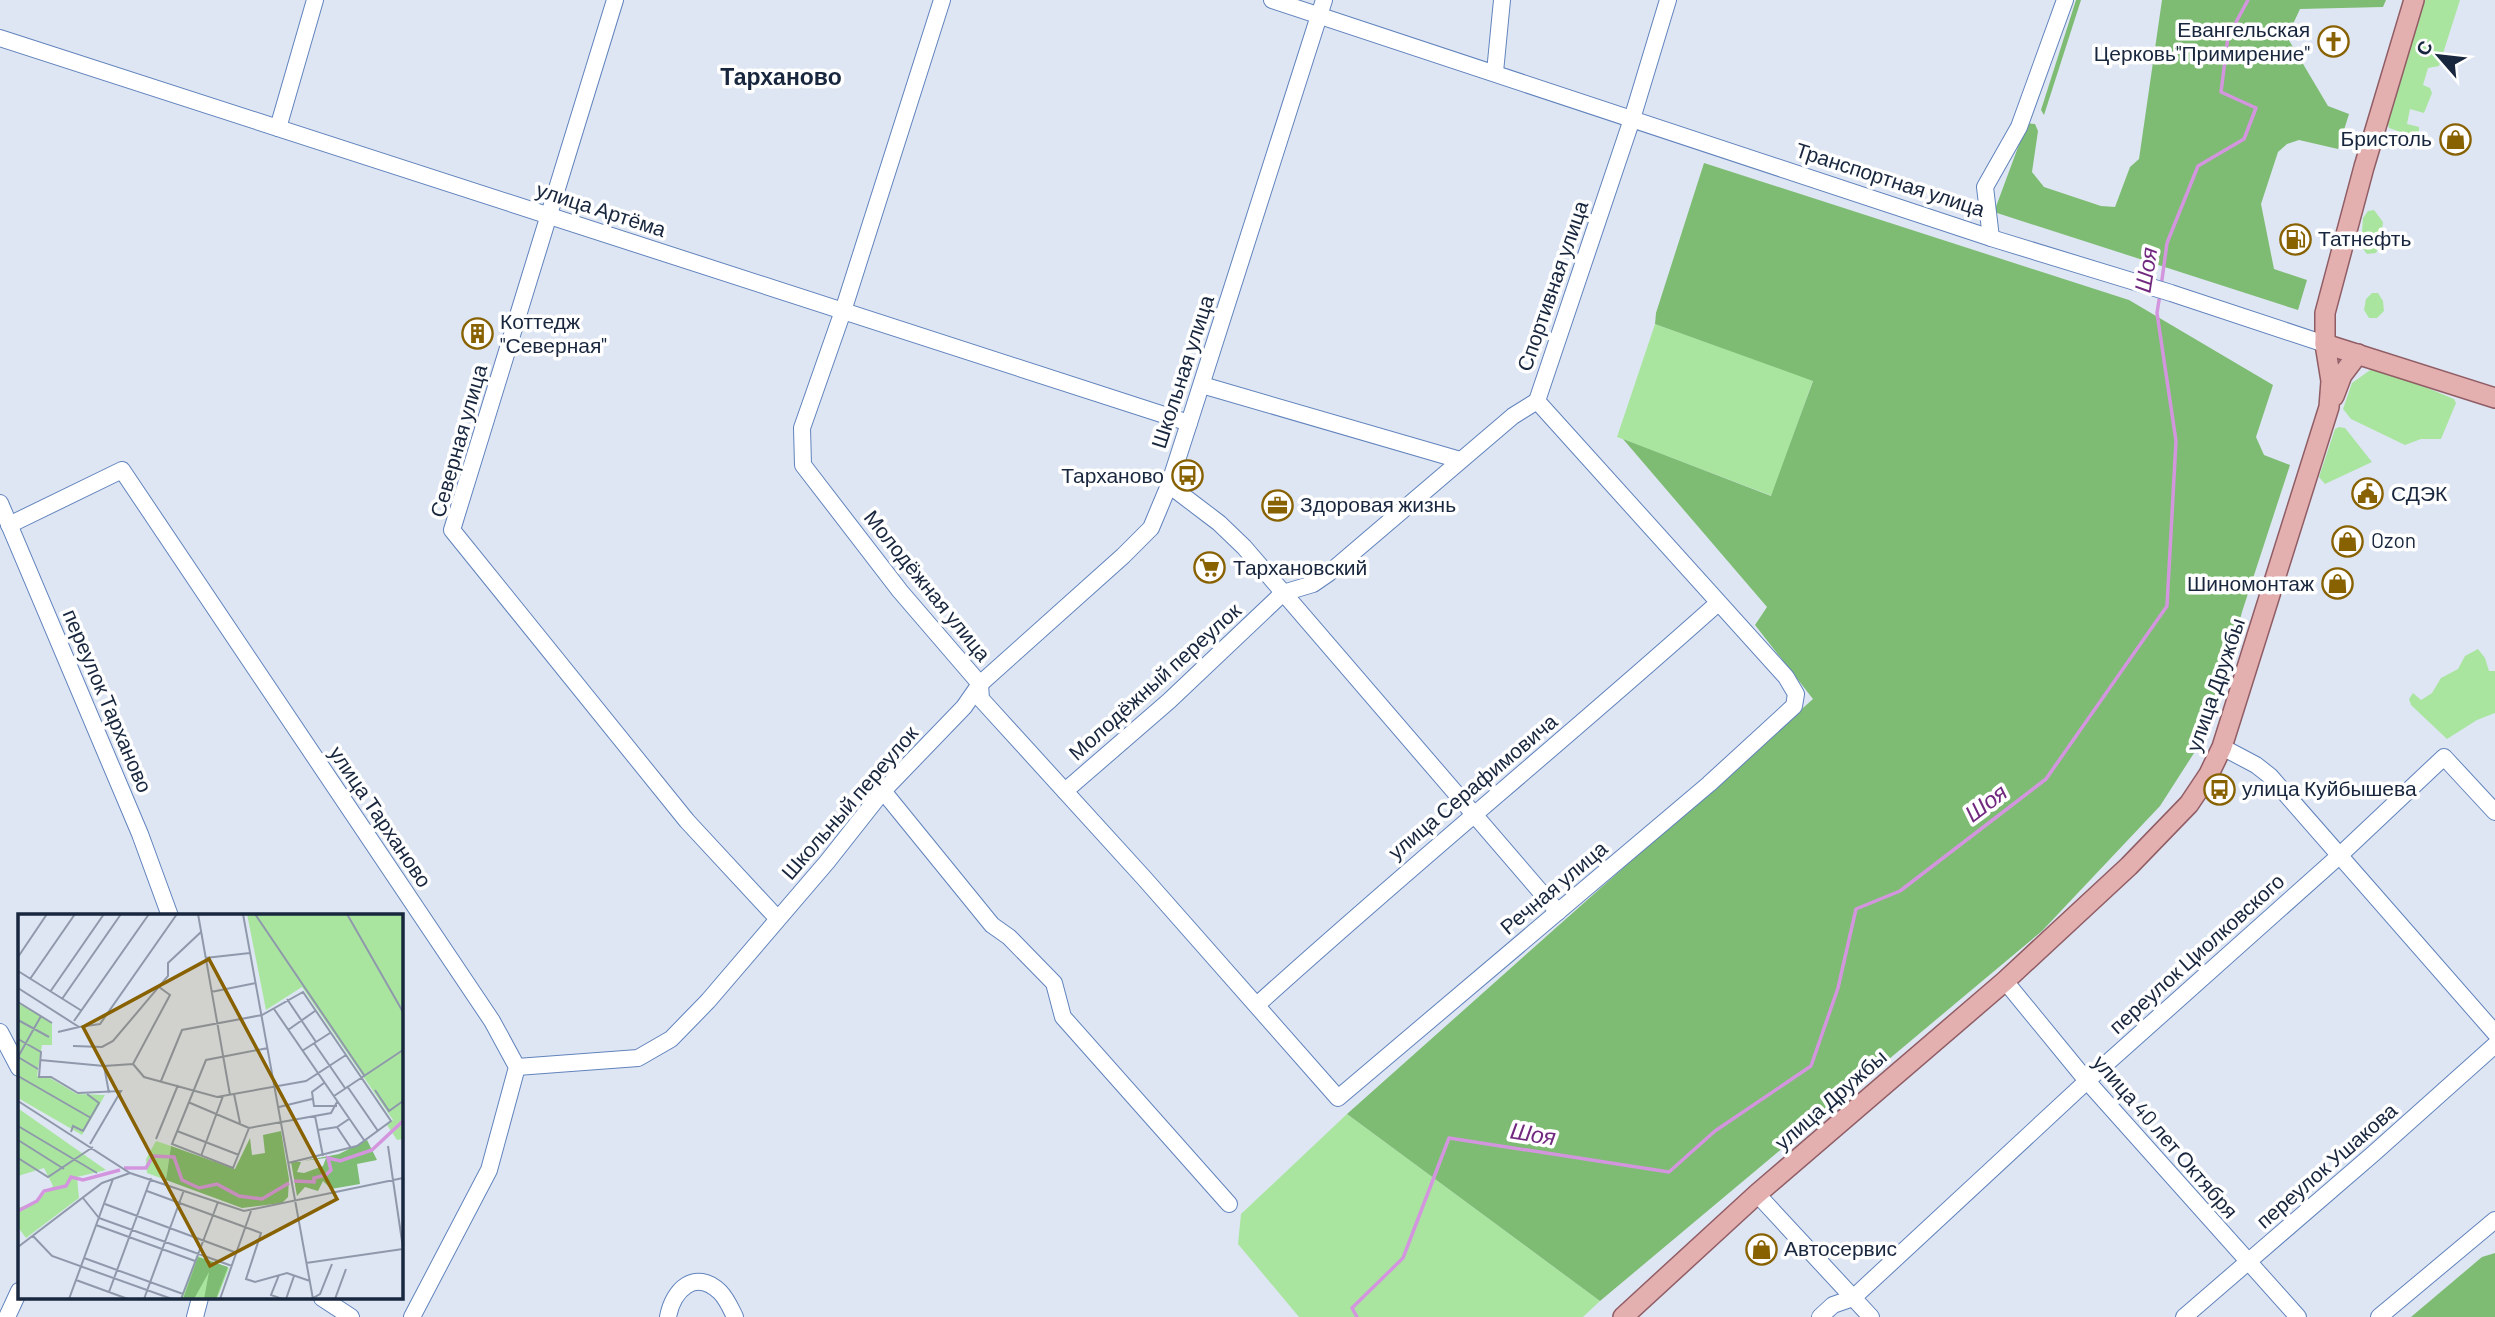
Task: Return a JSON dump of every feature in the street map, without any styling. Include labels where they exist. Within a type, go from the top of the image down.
[{"type":"main road","name":"улица Дружбы","points":[[1623,1317],[1757,1194],[2005,981],[2167,828],[2200,790],[2222,747],[2329,407],[2331,381],[2325,344],[2325,313],[2414,0]]},
{"type":"main road","name":"Транспортная улица","points":[[2325,344],[2495,398]]},
{"type":"main road","points":[[2329,407],[2342,375],[2358,354]]},
{"type":"street","points":[[278,128],[315,0]]},
{"type":"street","name":"Северная улица","points":[[615,0],[453,530],[687,821],[777,918]]},
{"type":"street","name":"Молодёжная улица","points":[[942,0],[843,311],[802,428],[803,465],[900,591],[980,684],[981,699],[1338,1098]]},
{"type":"street","name":"Транспортная улица","points":[[1272,0],[1322,8],[1632,119],[1991,238],[2325,344]]},
{"type":"street","points":[[1495,72],[1502,0]]},
{"type":"street","name":"Спортивная улица","points":[[1668,0],[1632,119],[1537,401],[1786,677],[1796,694],[1794,706]]},
{"type":"street","points":[[1991,238],[1985,187],[2018,127],[2065,0]]},
{"type":"street","name":"Школьная улица","points":[[1169,485],[1322,8]]},
{"type":"street","name":"улица Артёма","points":[[0,38],[1189,423]]},
{"type":"street","points":[[1202,385],[1460,460]]},
{"type":"street","name":"Молодёжный переулок","points":[[1065,791],[1169,701],[1283,593],[1313,584],[1329,573],[1513,416],[1537,401]]},
{"type":"street","name":"улица Тарханово","points":[[9,525],[122,470],[492,1021],[517,1067]]},
{"type":"street","points":[[1169,485],[1219,523],[1283,593],[1559,912]]},
{"type":"street","name":"Школьный переулок","points":[[517,1067],[638,1058],[671,1039],[708,1001],[827,862],[883,791],[964,707],[980,684],[1151,528],[1169,485]]},
{"type":"street","name":"переулок Тарханово","points":[[0,503],[140,834],[169,914]]},
{"type":"street","name":"улица Серафимовича","points":[[1257,1005],[1718,603]]},
{"type":"street","name":"Речная улица","points":[[1338,1098],[1559,912],[1794,706]]},
{"type":"street","points":[[2222,747],[2256,765],[2270,776],[2495,1033]]},
{"type":"street","name":"переулок Циолковского","points":[[1820,1317],[1833,1305],[1853,1298],[2087,1081],[2339,856],[2444,757],[2495,812]]},
{"type":"street","points":[[883,791],[992,925],[1009,937],[1054,983],[1063,1017],[1229,1204]]},
{"type":"street","name":"улица 40 лет Октября","points":[[2005,981],[2087,1081],[2298,1317]]},
{"type":"street","points":[[0,1032],[18,1066]]},
{"type":"street","name":"переулок Ушакова","points":[[2184,1317],[2495,1045]]},
{"type":"street","points":[[418,1316],[489,1170],[517,1067]]},
{"type":"street","points":[[1757,1194],[1871,1317]]},
{"type":"street","points":[[2379,1317],[2495,1220]]},
{"type":"street","points":[[668,1317],[674,1298],[685,1285],[703,1282],[718,1290],[735,1317]]},
{"type":"street","points":[[7,1317],[18,1293]]},
{"type":"street","points":[[195,1317],[200,1300]]},
{"type":"street","points":[[325,1300],[351,1317]]},
{"type":"green space","points":[[2076,0],[2081,0],[2044,115],[2041,110]]},
{"type":"green space","points":[[2162,0],[2386,0],[2383,7],[2300,9],[2287,37],[2328,106],[2349,114],[2338,149],[2299,140],[2287,144],[2278,152],[2261,204],[2274,269],[2307,280],[2298,310],[1994,212],[2027,123],[2035,124],[2038,131],[2032,172],[2044,187],[2101,206],[2115,207],[2130,167],[2139,159]]},
{"type":"green space","points":[[2423,0],[2460,0],[2439,66],[2428,68],[2423,85],[2430,88],[2432,93],[2424,113],[2410,109],[2407,124],[2419,127],[2419,133],[2412,136],[2389,128],[2387,121]]},
{"type":"green space","points":[[1704,163],[2129,300],[2273,385],[2256,437],[2264,455],[2290,465],[2242,612],[2212,725],[2160,806],[2042,931],[1600,1301],[1347,1114],[1813,699],[1755,625],[1767,607],[1623,439],[1771,496],[1813,381],[1655,324],[1656,313]]},
{"type":"green space","points":[[2374,210],[2383,222],[2381,242],[2376,253],[2367,254],[2361,246],[2363,218],[2368,211]]},
{"type":"green space","points":[[2372,293],[2378,293],[2383,301],[2384,311],[2377,318],[2369,318],[2364,310],[2366,299]]},
{"type":"green space","points":[[1655,324],[1813,380],[1772,496],[1617,437]]},
{"type":"green space","points":[[2373,368],[2454,399],[2456,403],[2441,439],[2421,439],[2405,445],[2351,419],[2343,409],[2352,383]]},
{"type":"green space","points":[[2345,428],[2372,462],[2325,484],[2319,477],[2335,429]]},
{"type":"green space","points":[[2478,649],[2485,658],[2489,671],[2495,671],[2495,713],[2477,720],[2447,739],[2411,705],[2409,699],[2413,693],[2421,700],[2432,693],[2441,678],[2458,669],[2465,656]]},
{"type":"green space","points":[[1347,1114],[1600,1301],[1583,1317],[1299,1317],[1238,1244],[1241,1214]]},
{"type":"green space","points":[[2495,1253],[2495,1317],[2411,1317],[2482,1257]]},
{"type":"waterway","name":"Шоя","points":[[2161,287],[2167,243],[2198,166],[2244,139],[2256,108],[2221,92],[2228,37],[2248,0]]},
{"type":"waterway","name":"Шоя","points":[[1357,1317],[1352,1308],[1403,1258],[1449,1138],[1669,1172],[1715,1131],[1811,1066],[1838,988],[1856,909],[1900,891],[2046,779],[2167,606],[2176,441],[2157,313],[2160,294]]},
{"type":"place","name":"Евангельская Церковь\"Примирение\"","points":[[2333,42]]},
{"type":"place","name":"Бристоль","points":[[2455,139]]},
{"type":"place","name":"Татнефть","points":[[2295,239]]},
{"type":"place","name":"Коттедж \"Северная\"","points":[[477,334]]},
{"type":"place","name":"Тарханово","points":[[1187,476]]},
{"type":"place","name":"СДЭК","points":[[2368,494]]},
{"type":"place","name":"Здоровая жизнь","points":[[1277,505]]},
{"type":"place","name":"Ozon","points":[[2348,541]]},
{"type":"place","name":"Тархановский","points":[[1210,568]]},
{"type":"place","name":"Шиномонтаж","points":[[2337,584]]},
{"type":"place","name":"улица Куйбышева","points":[[2219,789]]},
{"type":"place","name":"Автосервис","points":[[1761,1249]]},
{"type":"district","name":"Тарханово","points":[[781,77]]}]
